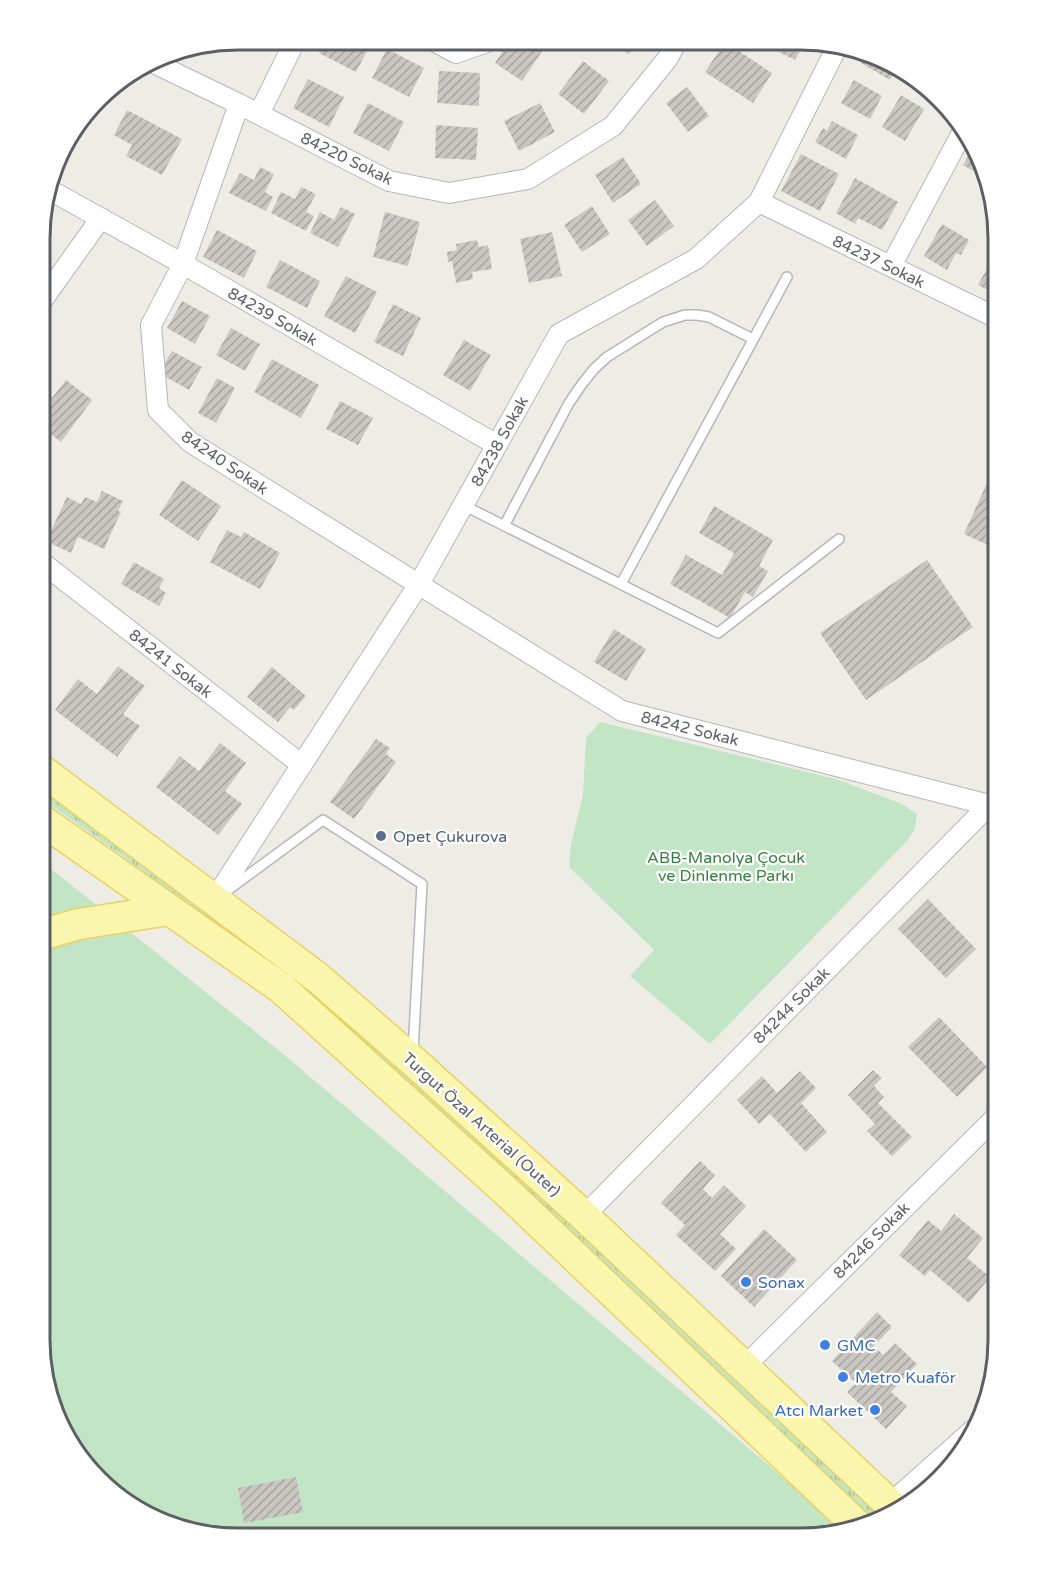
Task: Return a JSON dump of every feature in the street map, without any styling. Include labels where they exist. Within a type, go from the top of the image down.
[{"type":"main road","name":"Turgut Özal Arterial (Outer)","points":[[49,776],[318,978],[584,1216],[891,1505]]},
{"type":"main road","name":"Turgut Özal Arterial (Outer)","points":[[49,825],[281,988],[507,1192],[853,1521]]},
{"type":"main road","points":[[49,932],[79,924],[169,910]]},
{"type":"street","name":"84220 Sokak","points":[[161,66],[389,181],[449,193],[528,179],[613,126],[668,58],[672,49]]},
{"type":"street","points":[[259,114],[291,50]]},
{"type":"street","points":[[450,50],[456,53],[466,50]]},
{"type":"street","name":"84238 Sokak","points":[[214,900],[419,584],[559,334],[696,259],[759,202],[834,53]]},
{"type":"street","name":"84240 Sokak","points":[[239,104],[183,264],[151,325],[158,410],[190,442],[419,584]]},
{"type":"street","points":[[891,266],[960,138]]},
{"type":"street","name":"84239 Sokak","points":[[55,193],[497,445]]},
{"type":"street","name":"84237 Sokak","points":[[759,202],[988,314]]},
{"type":"street","points":[[49,291],[101,218]]},
{"type":"street","name":"84241 Sokak","points":[[49,568],[302,765]]},
{"type":"street","name":"84242 Sokak","points":[[419,584],[622,711],[988,803]]},
{"type":"street","name":"84244 Sokak","points":[[584,1216],[988,812]]},
{"type":"street","name":"84246 Sokak","points":[[744,1367],[988,1125]]},
{"type":"street","points":[[906,1497],[955,1448]]},
{"type":"lane","points":[[621,585],[787,277]]},
{"type":"lane","points":[[504,526],[569,403],[594,369],[607,357],[663,322],[685,315],[709,317],[753,339]]},
{"type":"lane","points":[[463,505],[718,633],[839,539]]},
{"type":"lane","points":[[214,900],[323,820],[422,884],[412,1060]]},
{"type":"green space","name":"ABB-Manolya Çocuk ve Dinlenme Parkı","points":[[600,722],[836,779],[902,804],[917,814],[915,829],[906,842],[710,1044],[630,976],[654,950],[569,867],[571,844],[583,795],[586,738]]},
{"type":"green space","points":[[49,794],[311,990],[616,1265],[878,1512],[869,1515],[610,1270],[308,994],[213,921],[49,803]]},
{"type":"green space","points":[[49,867],[282,1053],[839,1525],[801,1528],[213,1527],[165,1514],[123,1490],[88,1455],[75,1435],[59,1401],[50,1353]]},
{"type":"building","points":[[543,49],[522,81],[495,63],[504,50]]},
{"type":"building","points":[[620,49],[632,49],[629,54]]},
{"type":"building","points":[[720,49],[736,49],[772,73],[753,103],[705,72]]},
{"type":"building","points":[[773,49],[801,49],[795,60]]},
{"type":"building","points":[[321,50],[368,50],[356,72],[319,53]]},
{"type":"building","points":[[387,50],[424,68],[409,97],[372,78]]},
{"type":"building","points":[[862,60],[873,64],[893,74],[890,80],[861,63]]},
{"type":"building","points":[[583,61],[609,81],[584,114],[558,94]]},
{"type":"building","points":[[439,71],[480,73],[479,106],[437,103]]},
{"type":"building","points":[[308,79],[344,97],[329,127],[293,108]]},
{"type":"building","points":[[854,80],[882,96],[870,119],[841,103]]},
{"type":"building","points":[[687,87],[709,116],[688,132],[666,103]]},
{"type":"building","points":[[901,95],[924,109],[905,141],[882,127]]},
{"type":"building","points":[[368,103],[404,122],[389,151],[353,133]]},
{"type":"building","points":[[540,103],[555,132],[519,151],[504,121]]},
{"type":"building","points":[[127,110],[182,139],[162,175],[126,156],[132,145],[114,135]]},
{"type":"building","points":[[832,121],[858,135],[846,159],[815,142],[823,128],[827,131]]},
{"type":"building","points":[[436,125],[478,128],[476,160],[435,158]]},
{"type":"building","points":[[801,154],[839,174],[820,211],[781,191]]},
{"type":"building","points":[[969,155],[976,172],[963,165]]},
{"type":"building","points":[[623,157],[641,184],[613,203],[595,175]]},
{"type":"building","points":[[260,167],[274,174],[265,192],[273,197],[266,211],[229,193],[240,173],[254,180]]},
{"type":"building","points":[[855,178],[898,202],[882,230],[858,218],[855,224],[836,213]]},
{"type":"building","points":[[301,187],[316,194],[306,212],[314,216],[306,231],[271,213],[281,192],[295,199]]},
{"type":"building","points":[[655,200],[674,226],[647,246],[628,220]]},
{"type":"building","points":[[592,206],[610,234],[582,252],[564,225]]},
{"type":"building","points":[[341,207],[355,214],[338,247],[310,233],[320,212],[334,220]]},
{"type":"building","points":[[385,212],[420,222],[408,266],[373,257]]},
{"type":"building","points":[[942,224],[969,240],[961,255],[956,253],[947,270],[924,256]]},
{"type":"building","points":[[217,230],[257,251],[244,278],[203,257]]},
{"type":"building","points":[[552,232],[562,276],[529,283],[520,239]]},
{"type":"building","points":[[477,240],[479,247],[488,245],[492,269],[472,272],[473,279],[456,283],[452,261],[448,262],[447,252],[457,250],[456,244]]},
{"type":"building","points":[[280,260],[320,281],[307,308],[266,287]]},
{"type":"building","points":[[988,267],[988,290],[978,285]]},
{"type":"building","points":[[346,276],[377,292],[355,333],[324,316]]},
{"type":"building","points":[[182,301],[210,316],[195,344],[167,328]]},
{"type":"building","points":[[393,304],[421,318],[403,356],[374,342]]},
{"type":"building","points":[[231,328],[260,344],[245,371],[216,355]]},
{"type":"building","points":[[464,340],[491,355],[470,391],[443,375]]},
{"type":"building","points":[[172,351],[202,367],[189,390],[159,373]]},
{"type":"building","points":[[272,359],[319,385],[301,418],[254,392]]},
{"type":"building","points":[[217,378],[235,388],[216,423],[198,413]]},
{"type":"building","points":[[66,380],[92,400],[61,442],[49,433],[49,402]]},
{"type":"building","points":[[340,401],[373,418],[358,445],[326,429]]},
{"type":"building","points":[[182,480],[221,506],[198,541],[159,515]]},
{"type":"building","points":[[988,481],[988,545],[964,534]]},
{"type":"building","points":[[102,491],[123,501],[118,511],[121,512],[104,549],[78,537],[71,553],[49,542],[49,535],[67,497],[81,504],[85,497],[97,502]]},
{"type":"building","points":[[714,506],[773,540],[759,566],[768,571],[753,597],[745,592],[730,618],[670,584],[686,555],[722,575],[734,553],[699,533]]},
{"type":"building","points":[[227,530],[241,537],[244,532],[280,553],[260,589],[210,562]]},
{"type":"building","points":[[927,560],[973,627],[866,700],[820,633]]},
{"type":"building","points":[[134,562],[164,579],[159,588],[166,593],[159,606],[121,584]]},
{"type":"building","points":[[614,629],[646,649],[626,681],[594,662]]},
{"type":"building","points":[[118,666],[145,686],[123,714],[140,726],[117,757],[55,710],[78,679],[97,694]]},
{"type":"building","points":[[272,667],[306,696],[294,710],[290,707],[278,722],[247,697]]},
{"type":"building","points":[[376,739],[390,748],[386,754],[396,762],[354,819],[330,802]]},
{"type":"building","points":[[220,743],[246,763],[225,791],[242,804],[218,835],[156,787],[180,756],[199,771]]},
{"type":"building","points":[[928,899],[976,949],[946,978],[898,929]]},
{"type":"building","points":[[939,1017],[987,1067],[957,1097],[908,1047]]},
{"type":"building","points":[[873,1070],[882,1078],[874,1086],[884,1097],[878,1103],[912,1137],[892,1156],[867,1131],[875,1124],[848,1095]]},
{"type":"building","points":[[800,1071],[816,1088],[801,1103],[827,1132],[806,1152],[770,1114],[759,1124],[737,1100],[762,1076],[777,1093]]},
{"type":"building","points":[[700,1161],[715,1175],[703,1189],[712,1198],[724,1185],[746,1206],[720,1234],[736,1249],[715,1271],[676,1235],[685,1225],[661,1203]]},
{"type":"building","points":[[954,1214],[983,1238],[967,1258],[988,1275],[988,1279],[969,1303],[930,1270],[925,1276],[899,1255],[928,1220],[941,1231]]},
{"type":"building","points":[[764,1229],[797,1260],[754,1307],[721,1276]]},
{"type":"building","points":[[877,1312],[892,1327],[874,1346],[883,1355],[895,1343],[917,1364],[891,1392],[907,1406],[886,1429],[847,1392],[856,1383],[832,1361]]},
{"type":"building","points":[[296,1477],[303,1512],[244,1523],[238,1488]]},
{"type":"place","name":"Opet Çukurova","points":[[381,836]]},
{"type":"place","name":"Sonax","points":[[746,1282]]},
{"type":"place","name":"GMC","points":[[825,1345]]},
{"type":"place","name":"Metro Kuaför","points":[[843,1377]]},
{"type":"place","name":"Atcı Market","points":[[875,1410]]}]
